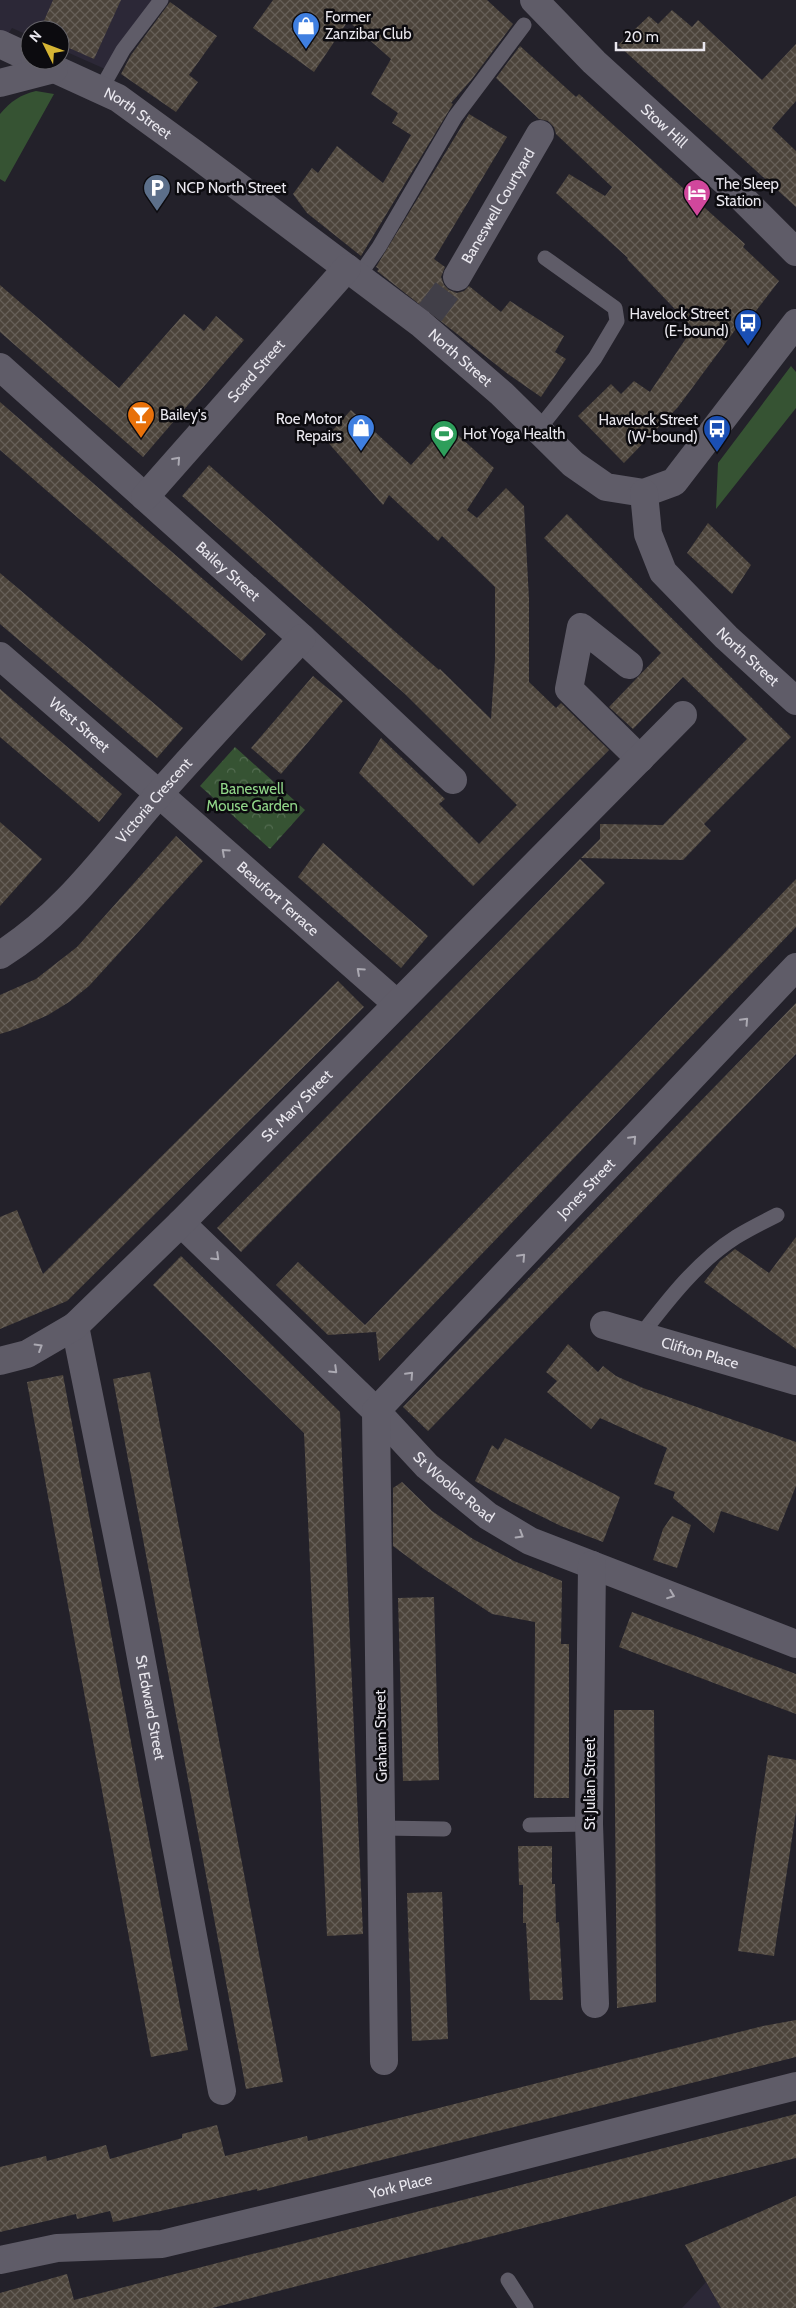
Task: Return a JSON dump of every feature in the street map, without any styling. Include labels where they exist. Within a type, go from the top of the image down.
[{"type":"street","name":"Stow Hill","points":[[535,7],[729,185],[796,252]]},
{"type":"street","name":"North Street","points":[[0,44],[20,53]]},
{"type":"street","points":[[0,83],[25,70]]},
{"type":"street","name":"North Street","points":[[58,70],[118,98],[353,272],[425,318],[573,464],[606,487],[644,493],[648,534],[664,572],[726,637],[796,701]]},
{"type":"street","name":"Baneswell Courtyard","points":[[457,277],[540,134]]},
{"type":"street","name":"Scard Street","points":[[144,496],[260,368],[353,272]]},
{"type":"street","points":[[644,493],[674,482],[796,323]]},
{"type":"street","name":"Bailey Street","points":[[0,367],[302,638],[453,780]]},
{"type":"street","points":[[629,665],[581,627],[568,689],[640,759]]},
{"type":"street","name":"Victoria Crescent","points":[[0,955],[34,932],[61,908],[160,794],[302,638]]},
{"type":"street","name":"West Street","points":[[0,656],[160,794]]},
{"type":"street","name":"St. Mary Street","points":[[0,1361],[27,1354],[75,1326],[181,1223],[682,715]]},
{"type":"street","name":"Beaufort Terrace","points":[[160,794],[396,1003]]},
{"type":"street","name":"Jones Street","points":[[376,1411],[796,968]]},
{"type":"street","name":"St Woolos Road","points":[[181,1223],[376,1411],[427,1466],[488,1516],[530,1541],[796,1644]]},
{"type":"street","name":"Clifton Place","points":[[604,1325],[796,1381]]},
{"type":"street","name":"St Edward Street","points":[[75,1326],[135,1623],[222,2090]]},
{"type":"street","name":"Graham Street","points":[[376,1411],[384,2061]]},
{"type":"street","name":"St Julian Street","points":[[592,1564],[590,1824],[594,2004]]},
{"type":"street","name":"York Place","points":[[0,2260],[57,2248],[162,2244],[447,2175],[796,2086]]},
{"type":"lane","points":[[102,89],[122,50],[161,0]]},
{"type":"lane","points":[[353,272],[379,247],[455,117],[535,7]]},
{"type":"lane","points":[[538,430],[595,358],[617,321],[615,308],[544,258]]},
{"type":"lane","points":[[641,1335],[672,1294],[703,1264],[736,1237],[777,1215]]},
{"type":"lane","points":[[530,1825],[590,1824]]},
{"type":"lane","points":[[382,1828],[444,1829]]},
{"type":"lane","points":[[508,2280],[526,2308]]},
{"type":"shaded area","points":[[0,0],[152,0],[105,69],[70,53],[70,20],[20,20],[20,32],[12,28],[0,46]]},
{"type":"shaded area","points":[[706,2282],[721,2308],[682,2308]]},
{"type":"green space","points":[[36,91],[54,94],[5,182],[0,179],[0,114],[16,99]]},
{"type":"green space","points":[[791,366],[796,372],[796,408],[716,509],[718,463]]},
{"type":"green space","name":"Baneswell Mouse Garden","points":[[235,747],[305,810],[270,849],[200,786]]},
{"type":"building","points":[[53,0],[121,0],[94,59],[70,48],[70,20],[44,20]]},
{"type":"building","points":[[273,0],[487,0],[513,24],[472,79],[451,103],[453,104],[361,256],[307,213],[293,194],[312,168],[318,173],[337,146],[383,183],[411,135],[392,123],[398,113],[371,94],[391,59],[348,21],[314,72],[253,28]]},
{"type":"building","points":[[170,2],[217,36],[189,75],[198,82],[176,112],[121,74],[131,55]]},
{"type":"building","points":[[672,10],[692,27],[698,20],[762,80],[796,44],[796,101],[772,128],[796,151],[796,207],[618,45],[649,16],[658,24]]},
{"type":"building","points":[[520,46],[576,97],[579,94],[745,244],[743,247],[779,281],[745,325],[741,322],[678,407],[624,463],[578,416],[611,384],[621,394],[634,381],[650,392],[693,328],[628,258],[556,193],[569,174],[605,196],[612,187],[556,134],[554,127],[548,121],[539,119],[496,78]]},
{"type":"building","points":[[469,114],[507,137],[434,259],[445,267],[441,277],[444,285],[449,290],[457,293],[464,291],[469,286],[501,312],[510,301],[564,336],[555,352],[566,359],[541,397],[508,374],[377,271],[379,269],[376,267]]},
{"type":"building","points":[[0,285],[119,388],[184,314],[204,331],[216,316],[244,340],[143,457],[0,332]]},
{"type":"building","points":[[0,402],[266,634],[242,661],[0,450]]},
{"type":"building","points":[[351,410],[411,465],[447,425],[494,468],[467,510],[477,518],[506,488],[524,506],[529,599],[529,682],[556,708],[561,703],[609,750],[473,886],[359,773],[381,738],[445,799],[439,804],[479,844],[517,805],[405,694],[182,496],[209,465],[392,629],[440,669],[491,719],[495,659],[495,587],[442,536],[438,541],[389,495],[383,505],[325,439]]},
{"type":"building","points":[[567,514],[791,737],[704,824],[711,831],[683,860],[581,858],[600,839],[600,824],[663,825],[747,739],[683,677],[633,729],[609,707],[661,653],[544,538]]},
{"type":"building","points":[[708,523],[751,565],[732,594],[687,553]]},
{"type":"building","points":[[0,573],[183,728],[157,758],[0,624]]},
{"type":"building","points":[[313,676],[343,701],[281,774],[251,748]]},
{"type":"building","points":[[0,689],[122,794],[99,822],[0,737]]},
{"type":"building","points":[[0,822],[42,859],[0,906]]},
{"type":"building","points":[[176,836],[203,861],[89,986],[69,1002],[48,1015],[0,1034],[0,995],[36,979],[77,947]]},
{"type":"building","points":[[323,843],[428,936],[401,968],[298,877]]},
{"type":"building","points":[[580,859],[605,883],[241,1252],[217,1228]]},
{"type":"building","points":[[796,879],[796,927],[379,1361],[376,1332],[328,1335],[276,1285],[298,1262],[365,1325]]},
{"type":"building","points":[[338,981],[364,1007],[67,1301],[0,1329],[0,1217],[17,1210],[43,1274]]},
{"type":"building","points":[[796,1003],[796,1054],[428,1431],[403,1407]]},
{"type":"building","points":[[796,1237],[796,1349],[704,1282],[720,1261],[735,1249],[769,1273]]},
{"type":"building","points":[[181,1256],[340,1412],[363,1934],[327,1936],[304,1433],[153,1285]]},
{"type":"building","points":[[568,1344],[598,1372],[603,1366],[616,1376],[643,1388],[796,1442],[796,1486],[778,1531],[721,1511],[714,1533],[673,1498],[675,1492],[654,1484],[667,1448],[600,1418],[591,1429],[547,1392],[557,1381],[546,1372]]},
{"type":"building","points":[[150,1372],[283,2082],[246,2089],[113,1379]]},
{"type":"building","points":[[63,1375],[188,2050],[151,2057],[27,1382]]},
{"type":"building","points":[[505,1438],[620,1497],[603,1542],[561,1526],[475,1481],[492,1445],[498,1450]]},
{"type":"building","points":[[402,1482],[432,1511],[473,1539],[514,1561],[562,1581],[561,1644],[569,1644],[569,1798],[534,1798],[535,1622],[492,1614],[393,1546],[393,1488]]},
{"type":"building","points":[[672,1516],[691,1525],[677,1568],[653,1560],[663,1529]]},
{"type":"building","points":[[434,1597],[439,1780],[403,1781],[398,1598]]},
{"type":"building","points":[[632,1612],[796,1674],[796,1714],[619,1647]]},
{"type":"building","points":[[614,1710],[654,1710],[656,2002],[617,2008]]},
{"type":"building","points":[[768,1755],[796,1760],[796,1812],[774,1956],[738,1951]]},
{"type":"building","points":[[518,1846],[552,1846],[552,1884],[555,1884],[556,1923],[559,1922],[563,2000],[530,2000],[526,1923],[523,1923],[523,1885],[519,1885]]},
{"type":"building","points":[[442,1892],[448,2039],[412,2041],[407,1893]]},
{"type":"building","points":[[796,2020],[796,2057],[257,2191],[257,2189],[113,2222],[110,2211],[77,2219],[76,2214],[0,2232],[0,2167],[46,2156],[47,2161],[106,2145],[110,2159],[182,2138],[182,2134],[217,2125],[225,2156],[307,2136],[308,2141],[763,2026]]},
{"type":"building","points":[[796,2114],[796,2158],[212,2308],[0,2308],[0,2293],[67,2274],[74,2300]]},
{"type":"building","points":[[796,2196],[796,2308],[721,2308],[685,2245]]},
{"type":"tunnel","points":[[430,313],[457,277]]},
{"type":"place","name":"Former Zanzibar Club","points":[[306,50]]},
{"type":"place","name":"NCP North Street","points":[[157,212]]},
{"type":"place","name":"The Sleep Station","points":[[697,217]]},
{"type":"place","name":"Havelock Street (E-bound)","points":[[748,347]]},
{"type":"place","name":"Bailey's","points":[[141,439]]},
{"type":"place","name":"Roe Motor Repairs","points":[[361,452]]},
{"type":"place","name":"Havelock Street (W-bound)","points":[[717,453]]},
{"type":"place","name":"Hot Yoga Health","points":[[444,458]]}]
